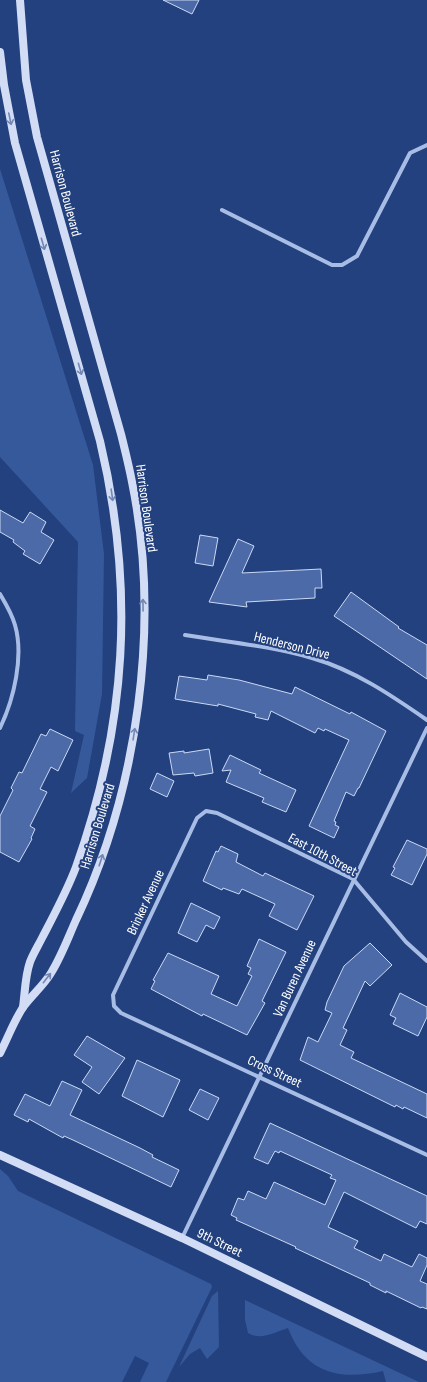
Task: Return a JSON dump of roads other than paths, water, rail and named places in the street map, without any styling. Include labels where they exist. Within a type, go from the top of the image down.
[{"type":"main road","name":"Harrison Boulevard","points":[[0,1053],[22,1008],[51,974],[88,896],[115,819],[128,767],[140,696],[144,651],[142,566],[133,483],[121,434],[37,137],[26,80],[20,0]]},
{"type":"main road","name":"Harrison Boulevard","points":[[0,52],[7,102],[15,143],[100,441],[111,488],[121,570],[122,611],[118,697],[106,767],[76,868],[30,963],[22,1008]]},
{"type":"main road","name":"9th Street","points":[[0,1155],[182,1238],[427,1357]]},
{"type":"street","points":[[222,210],[332,265],[342,265],[358,256],[410,153],[427,145]]},
{"type":"street","points":[[0,594],[15,625],[18,643],[17,662],[9,703],[0,728]]},
{"type":"street","name":"Henderson Drive","points":[[185,635],[271,648],[313,658],[357,675],[393,696],[427,720]]},
{"type":"street","name":"Van Buren Avenue","points":[[182,1238],[353,879],[427,728]]},
{"type":"street","name":"East 10th Street","points":[[206,812],[217,813],[353,879],[406,942],[427,961]]},
{"type":"street","name":"Brinker Avenue","points":[[114,1006],[113,995],[197,818],[206,812]]},
{"type":"street","name":"Cross Street","points":[[114,1006],[121,1013],[260,1076],[427,1155]]}]
